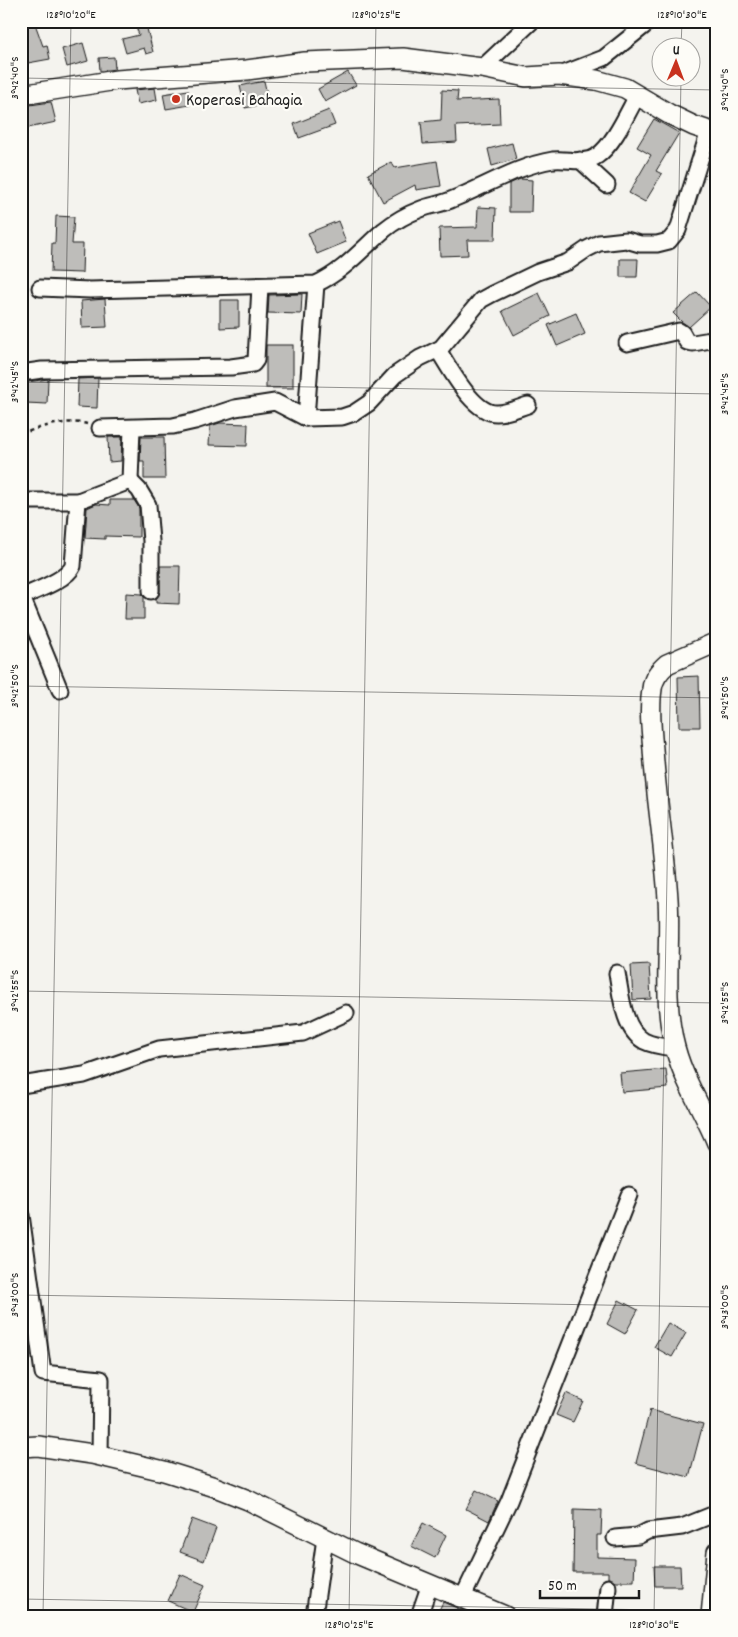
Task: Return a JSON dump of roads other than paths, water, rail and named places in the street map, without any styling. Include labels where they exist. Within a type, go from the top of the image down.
[{"type":"street","points":[[482,68],[532,21]]},
{"type":"street","points":[[559,75],[604,58],[644,26]]},
{"type":"street","points":[[21,95],[117,80],[247,70],[320,61],[403,58],[482,68],[526,77],[559,75],[596,80],[625,88],[669,114],[713,132],[678,230],[669,241],[648,245],[626,240],[606,241],[592,246],[568,262],[538,272],[481,300],[438,350],[415,361],[396,375],[369,403],[354,413],[342,418],[306,418],[275,402],[268,402],[235,408],[195,422],[173,426],[100,428]]},
{"type":"street","points":[[40,288],[90,290],[316,284],[332,275],[386,229],[421,209],[452,200],[508,174],[543,162],[554,160],[589,160],[603,151],[637,96]]},
{"type":"street","points":[[580,160],[607,185]]},
{"type":"street","points":[[306,418],[316,284]]},
{"type":"street","points":[[21,373],[42,370],[231,367],[253,364],[256,360],[260,286]]},
{"type":"street","points":[[627,343],[678,331],[682,333],[687,342],[693,343],[717,339]]},
{"type":"street","points":[[438,350],[466,391],[481,408],[488,412],[499,413],[528,405]]},
{"type":"street","points":[[132,428],[130,481],[139,490],[148,505],[151,591]]},
{"type":"street","points":[[21,501],[78,501],[130,481]]},
{"type":"street","points":[[60,690],[22,597],[66,576],[71,571],[78,501]]},
{"type":"street","points":[[717,642],[667,664],[654,678],[651,690],[653,755],[670,934],[668,991],[670,1017],[675,1048],[686,1080],[717,1143]]},
{"type":"street","points":[[617,973],[625,1012],[632,1029],[644,1041],[656,1046],[675,1048]]},
{"type":"street","points":[[21,1085],[84,1075],[159,1049],[303,1033],[346,1013]]},
{"type":"street","points":[[463,1597],[509,1501],[629,1195]]},
{"type":"street","points":[[21,1215],[43,1373],[101,1379],[100,1456]]},
{"type":"street","points":[[21,1447],[61,1448],[100,1456],[164,1471],[214,1487],[248,1500],[355,1553],[505,1616]]},
{"type":"street","points":[[615,1538],[638,1536],[648,1531],[682,1527],[717,1514]]},
{"type":"street","points":[[314,1616],[325,1538]]},
{"type":"street","points":[[711,1616],[717,1552]]},
{"type":"street","points":[[419,1616],[430,1584]]},
{"type":"street","points":[[605,1616],[608,1587]]},
{"type":"place","name":"Koperasi Bahagia","points":[[176,99]]}]
